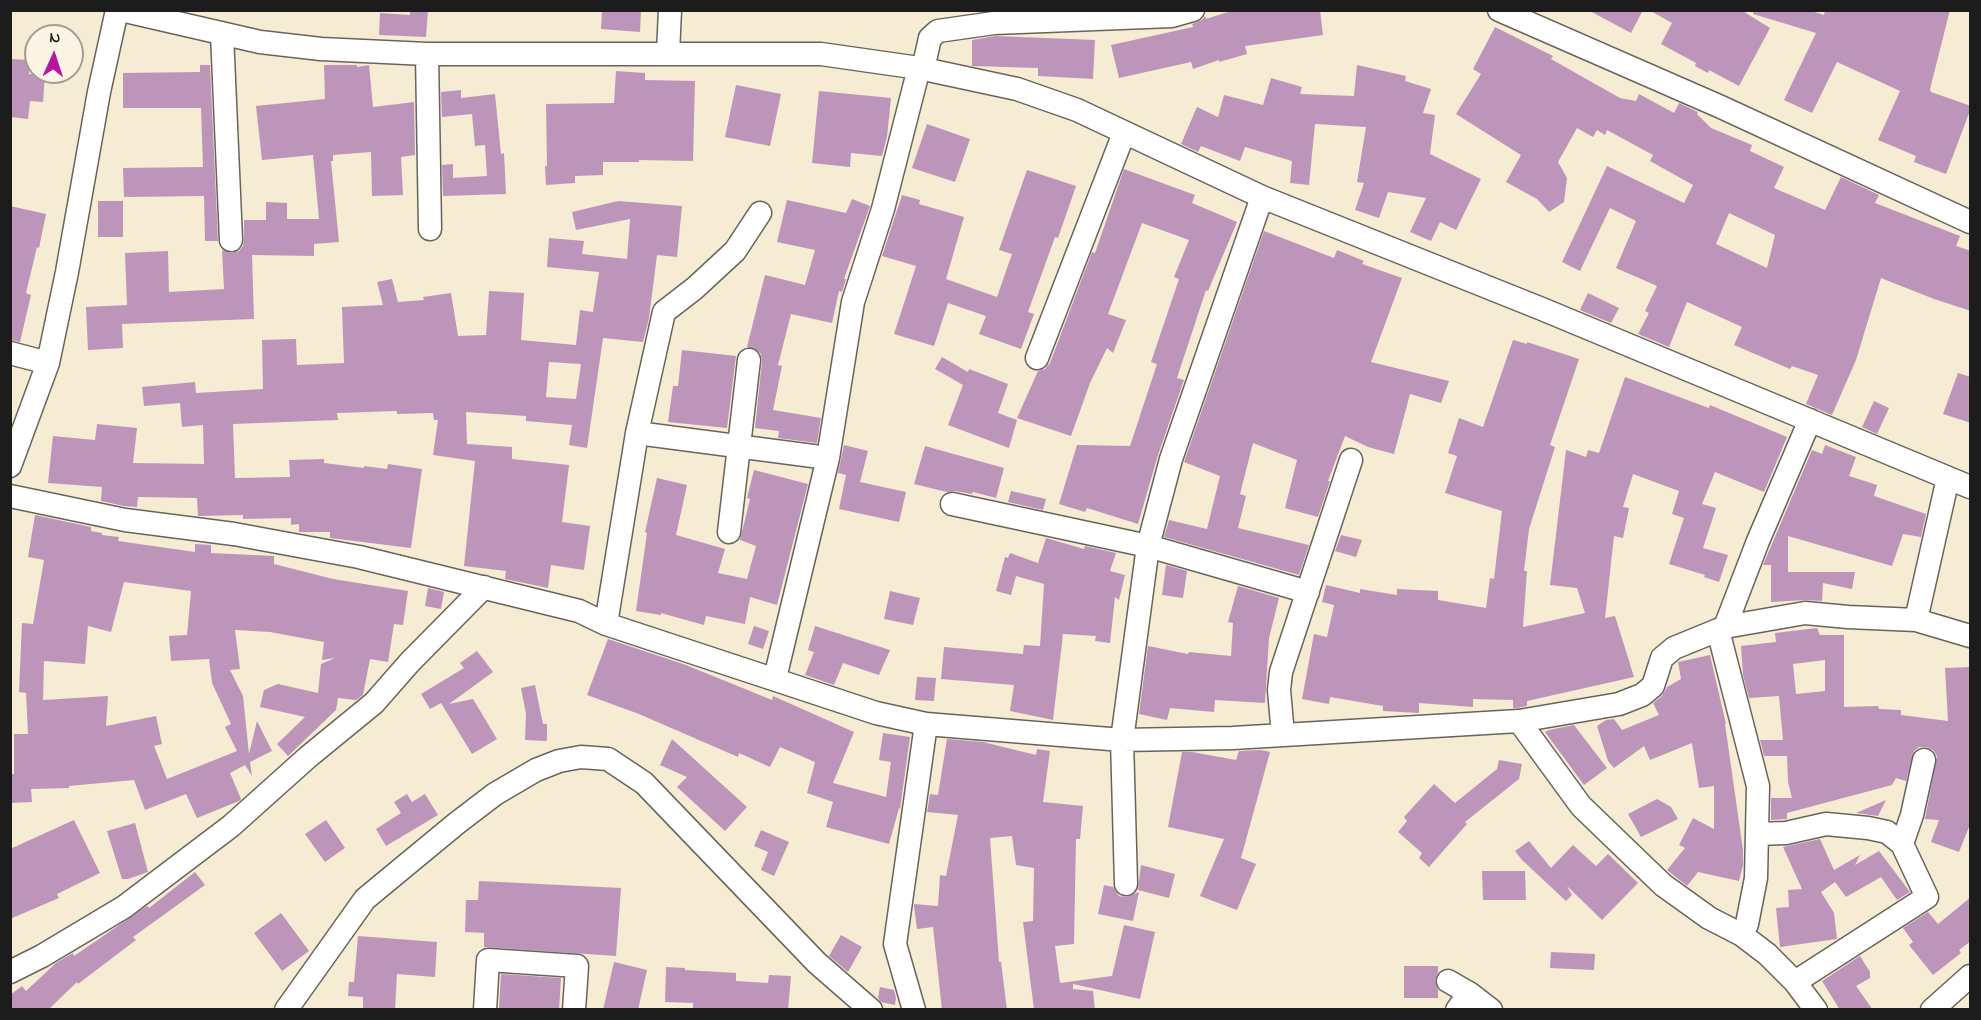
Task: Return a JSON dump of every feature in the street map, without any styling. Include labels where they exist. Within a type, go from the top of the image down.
[{"type":"street","points":[[10,466],[48,363],[67,272],[99,92],[117,10]]},
{"type":"street","points":[[121,10],[260,42],[321,49],[427,54],[821,54],[921,69],[1017,89],[1077,110],[1262,197],[1542,309],[1971,487]]},
{"type":"street","points":[[668,53],[670,10]]},
{"type":"street","points":[[775,678],[828,458],[853,302],[883,209],[930,38],[938,31],[994,23],[1172,16],[1193,10]]},
{"type":"street","points":[[1499,10],[1721,107],[1971,222]]},
{"type":"street","points":[[222,34],[231,240]]},
{"type":"street","points":[[427,54],[430,229]]},
{"type":"street","points":[[1037,358],[1124,133]]},
{"type":"street","points":[[1126,884],[1122,740],[1148,546],[1171,459],[1262,197]]},
{"type":"street","points":[[606,624],[637,433],[664,312],[695,288],[735,251],[760,213]]},
{"type":"street","points":[[10,353],[48,363]]},
{"type":"street","points":[[729,532],[749,360]]},
{"type":"street","points":[[1742,935],[1747,924],[1755,878],[1758,786],[1721,629],[1810,420]]},
{"type":"street","points":[[637,433],[828,458]]},
{"type":"street","points":[[1283,735],[1280,681],[1351,460]]},
{"type":"street","points":[[1916,620],[1948,478]]},
{"type":"street","points":[[10,496],[125,520],[234,534],[359,557],[579,610],[606,624],[876,713],[926,724],[1122,740],[1283,735],[1519,721],[1619,704],[1642,695],[1653,686],[1662,658],[1674,648],[1721,629],[1805,613],[1916,620],[1971,636]]},
{"type":"street","points":[[952,504],[1148,546],[1308,591]]},
{"type":"street","points":[[10,972],[124,908],[231,826],[308,757],[374,703],[410,662],[484,587]]},
{"type":"street","points":[[1519,721],[1581,806],[1663,885],[1709,918],[1742,935],[1767,954],[1795,982],[1816,1010]]},
{"type":"street","points":[[914,1010],[895,944],[926,724]]},
{"type":"street","points":[[286,1010],[365,899],[495,794],[536,770],[559,761],[581,757],[608,759],[644,783],[817,963],[871,1010]]},
{"type":"street","points":[[1902,844],[1912,815],[1924,760]]},
{"type":"street","points":[[1757,834],[1786,833],[1826,824],[1887,832],[1902,844],[1927,897],[1795,982]]},
{"type":"street","points":[[485,1010],[488,960],[577,966],[574,1010]]},
{"type":"street","points":[[1932,1010],[1971,976]]},
{"type":"street","points":[[1448,981],[1463,1001],[1491,1010]]},
{"type":"building","points":[[410,10],[428,10],[426,37],[379,35],[380,13],[410,15]]},
{"type":"building","points":[[602,10],[641,10],[640,32],[601,29]]},
{"type":"building","points":[[1234,10],[1320,10],[1323,35],[1245,46],[1247,54],[1193,69],[1191,62],[1119,78],[1111,45],[1193,27],[1192,24],[1202,20],[1205,16],[1206,19]]},
{"type":"building","points":[[1588,10],[1643,10],[1631,33]]},
{"type":"building","points":[[1649,10],[1741,10],[1770,28],[1739,86],[1709,70],[1708,73],[1695,66],[1696,63],[1661,44],[1672,23]]},
{"type":"building","points":[[1754,10],[1808,10],[1824,15],[1825,10],[1950,10],[1930,89],[1931,92],[1971,106],[1971,108],[1946,174],[1914,162],[1916,156],[1878,140],[1900,91],[1837,62],[1812,113],[1784,100],[1816,33],[1753,14]]},
{"type":"building","points":[[1495,27],[1553,56],[1551,59],[1620,98],[1636,101],[1639,94],[1674,113],[1679,103],[1698,112],[1697,114],[1711,128],[1752,145],[1750,151],[1784,167],[1774,188],[1825,210],[1841,177],[1879,195],[1875,203],[1960,236],[1956,246],[1971,251],[1971,311],[1881,278],[1856,360],[1832,415],[1806,404],[1818,375],[1792,366],[1790,369],[1734,345],[1742,327],[1687,302],[1669,347],[1638,334],[1649,313],[1645,311],[1657,286],[1616,268],[1636,221],[1610,208],[1580,271],[1562,262],[1607,166],[1684,203],[1693,185],[1650,161],[1653,155],[1607,130],[1605,135],[1597,130],[1593,137],[1577,128],[1558,162],[1567,178],[1564,202],[1549,212],[1537,199],[1506,182],[1521,155],[1456,114],[1481,74],[1473,69]],"holes":[[[1729,213],[1775,235],[1767,268],[1716,244]]]},
{"type":"building","points":[[995,36],[1095,40],[1093,79],[1038,76],[1038,68],[972,66],[972,40]]},
{"type":"building","points":[[10,59],[24,60],[24,84],[44,84],[43,102],[30,101],[28,119],[10,117]]},
{"type":"building","points":[[200,65],[210,65],[218,241],[205,241],[204,196],[124,197],[123,168],[203,167],[201,108],[123,108],[123,73],[200,72]]},
{"type":"building","points":[[324,65],[357,65],[357,67],[369,65],[373,107],[414,102],[415,155],[401,157],[403,195],[372,196],[371,152],[333,155],[333,161],[331,161],[339,242],[314,244],[314,256],[252,255],[254,319],[122,324],[123,348],[88,350],[86,307],[127,305],[125,253],[168,251],[169,292],[224,289],[222,250],[231,253],[239,251],[244,240],[244,220],[266,220],[266,202],[287,203],[287,219],[319,219],[313,155],[262,160],[256,106],[325,99]]},
{"type":"building","points":[[1357,65],[1406,76],[1405,81],[1431,89],[1423,113],[1435,115],[1430,154],[1481,179],[1456,230],[1440,222],[1431,241],[1410,232],[1426,198],[1388,192],[1379,218],[1355,210],[1364,183],[1357,182],[1366,127],[1315,124],[1309,185],[1290,183],[1292,161],[1245,147],[1240,161],[1201,146],[1198,152],[1181,144],[1197,107],[1218,117],[1224,95],[1263,105],[1271,78],[1302,87],[1300,94],[1354,96]]},
{"type":"building","points":[[616,71],[645,73],[645,80],[695,81],[693,161],[603,162],[603,175],[575,176],[575,183],[546,185],[546,104],[614,103]]},
{"type":"building","points":[[736,85],[781,94],[770,146],[725,137]]},
{"type":"building","points":[[461,90],[461,98],[495,94],[501,154],[504,153],[506,194],[443,196],[442,165],[453,164],[453,178],[487,176],[485,145],[475,146],[472,114],[442,117],[441,92]]},
{"type":"building","points":[[819,91],[891,98],[887,137],[882,156],[851,153],[850,167],[812,163]]},
{"type":"building","points":[[927,124],[970,139],[955,182],[912,168]]},
{"type":"building","points":[[1124,169],[1195,195],[1192,203],[1237,222],[1208,291],[1206,290],[1177,378],[1184,380],[1158,455],[1138,524],[1087,508],[1085,512],[1059,504],[1077,445],[1130,446],[1157,364],[1151,362],[1179,279],[1174,277],[1189,240],[1142,223],[1108,314],[1126,320],[1113,353],[1107,348],[1090,383],[1071,436],[1017,418],[1038,371],[1045,369],[1050,363],[1092,252],[1095,253]]},
{"type":"building","points":[[1027,170],[1076,186],[1028,312],[1034,314],[1021,349],[979,334],[986,316],[948,303],[934,346],[894,334],[916,266],[882,256],[902,195],[920,200],[919,204],[964,217],[946,279],[997,297],[1012,254],[999,250]]},
{"type":"building","points":[[852,199],[870,206],[844,279],[846,279],[842,292],[839,291],[832,323],[791,314],[778,365],[782,366],[773,410],[821,418],[817,443],[778,438],[779,431],[755,428],[762,361],[761,354],[757,350],[747,347],[765,275],[805,285],[815,250],[777,242],[787,200],[846,213]]},
{"type":"building","points":[[98,201],[123,201],[123,237],[98,237]]},
{"type":"building","points":[[618,201],[682,206],[677,257],[657,255],[649,318],[643,342],[603,338],[587,448],[569,445],[572,425],[526,421],[526,416],[466,412],[467,444],[512,447],[512,459],[569,465],[562,522],[590,526],[584,570],[551,565],[548,588],[505,579],[506,571],[464,566],[475,461],[433,455],[438,420],[434,420],[433,413],[397,414],[397,411],[337,413],[338,420],[233,424],[235,478],[290,477],[289,460],[324,459],[324,463],[364,468],[364,466],[387,469],[388,464],[422,469],[411,548],[330,538],[330,532],[299,532],[299,524],[291,525],[291,518],[243,519],[243,515],[198,516],[197,498],[138,497],[137,507],[124,506],[101,501],[102,487],[48,483],[53,436],[95,440],[97,424],[137,428],[133,463],[204,464],[203,425],[182,427],[180,403],[144,406],[142,387],[195,382],[196,393],[263,389],[262,340],[296,339],[297,365],[344,363],[342,307],[383,305],[377,282],[392,279],[398,302],[424,300],[423,297],[451,293],[458,336],[486,335],[489,291],[524,293],[521,340],[576,345],[580,310],[593,312],[599,272],[547,267],[549,238],[584,241],[582,254],[627,259],[630,219],[576,230],[572,212]],"holes":[[[549,362],[581,364],[576,399],[546,397]]]},
{"type":"building","points":[[10,206],[46,214],[26,293],[31,295],[20,342],[10,340]]},
{"type":"building","points":[[1264,231],[1334,258],[1337,250],[1364,261],[1362,264],[1402,278],[1371,362],[1449,381],[1441,403],[1410,394],[1394,454],[1368,447],[1345,436],[1328,481],[1330,481],[1318,517],[1285,508],[1297,460],[1253,443],[1240,494],[1246,496],[1238,528],[1309,545],[1299,575],[1164,537],[1169,520],[1207,529],[1220,476],[1184,462]]},
{"type":"building","points":[[1588,293],[1619,308],[1611,323],[1580,310]]},
{"type":"building","points":[[1513,340],[1527,344],[1527,342],[1579,359],[1550,445],[1555,447],[1529,529],[1524,571],[1527,571],[1523,627],[1585,613],[1577,588],[1550,585],[1566,450],[1586,457],[1588,450],[1599,453],[1625,377],[1709,408],[1710,405],[1787,437],[1764,492],[1715,472],[1702,504],[1716,508],[1703,548],[1728,555],[1719,582],[1704,577],[1705,575],[1669,564],[1684,518],[1672,514],[1679,491],[1633,474],[1623,507],[1629,508],[1623,538],[1614,536],[1605,618],[1615,616],[1634,677],[1527,701],[1527,706],[1517,708],[1513,708],[1513,700],[1473,699],[1473,707],[1419,703],[1419,713],[1383,711],[1383,706],[1330,697],[1329,704],[1302,699],[1314,634],[1327,637],[1334,605],[1322,602],[1326,585],[1360,593],[1360,589],[1397,595],[1397,589],[1438,591],[1438,600],[1486,608],[1490,578],[1494,579],[1502,511],[1445,493],[1457,456],[1448,453],[1459,418],[1483,427]]},
{"type":"building","points":[[682,350],[736,356],[727,428],[668,422],[673,386],[678,386]]},
{"type":"building","points":[[942,357],[968,372],[969,369],[1008,384],[998,413],[1017,420],[1009,448],[948,425],[963,385],[935,369]]},
{"type":"building","points":[[1958,373],[1971,377],[1971,423],[1943,414]]},
{"type":"building","points":[[1874,401],[1889,408],[1877,434],[1862,427]]},
{"type":"building","points":[[844,445],[868,451],[860,482],[906,492],[899,522],[839,509],[846,475],[838,473]]},
{"type":"building","points":[[1825,445],[1856,457],[1849,476],[1877,485],[1874,496],[1926,514],[1921,537],[1903,534],[1892,566],[1788,536],[1788,572],[1855,572],[1852,589],[1823,583],[1822,601],[1771,602],[1771,565],[1763,565],[1812,450],[1822,454]]},
{"type":"building","points":[[925,446],[1004,468],[996,498],[973,492],[972,494],[947,492],[914,484]]},
{"type":"building","points":[[754,470],[808,484],[777,605],[750,597],[745,624],[706,616],[704,625],[661,613],[661,615],[636,611],[647,533],[645,532],[657,478],[687,485],[676,535],[725,549],[718,573],[747,579],[756,546],[740,540]]},
{"type":"building","points":[[1011,491],[1046,499],[1043,510],[1008,502]]},
{"type":"building","points":[[35,515],[91,527],[91,531],[102,533],[102,535],[119,537],[118,541],[195,552],[195,544],[211,545],[211,553],[274,556],[274,564],[333,579],[408,591],[403,625],[394,624],[388,662],[370,659],[363,695],[356,700],[338,698],[336,710],[288,756],[277,744],[305,717],[260,707],[264,690],[278,684],[318,693],[321,664],[335,658],[322,660],[324,642],[270,632],[235,630],[240,669],[230,670],[243,696],[249,754],[257,721],[272,751],[250,762],[252,776],[245,765],[230,773],[241,799],[239,801],[197,818],[186,794],[145,810],[134,780],[69,786],[69,788],[31,789],[32,802],[10,803],[10,774],[14,774],[14,734],[28,734],[26,693],[19,692],[22,623],[33,624],[44,560],[28,557]],"holes":[[[124,582],[191,591],[187,635],[169,636],[171,661],[209,659],[212,683],[231,724],[225,727],[237,751],[167,779],[154,746],[162,744],[156,716],[106,726],[108,696],[43,700],[44,661],[85,664],[88,626],[111,632]]]},
{"type":"building","points":[[1341,535],[1362,540],[1356,557],[1335,551]]},
{"type":"building","points":[[1046,538],[1084,549],[1085,546],[1116,553],[1110,571],[1125,575],[1119,600],[1115,597],[1110,643],[1095,641],[1096,636],[1063,634],[1053,720],[1010,711],[1014,685],[941,679],[944,647],[1023,654],[1024,645],[1040,646],[1044,584],[1016,576],[1011,595],[996,591],[1005,557],[1008,558],[1010,553],[1038,563]]},
{"type":"building","points":[[1166,565],[1187,571],[1183,598],[1162,595]]},
{"type":"building","points":[[1238,586],[1279,598],[1269,638],[1265,703],[1215,700],[1214,712],[1170,708],[1167,720],[1139,714],[1148,646],[1188,654],[1189,652],[1231,656],[1233,623],[1228,622]]},
{"type":"building","points":[[428,588],[444,592],[441,609],[425,606]]},
{"type":"building","points":[[890,591],[920,598],[913,625],[884,619]]},
{"type":"building","points":[[754,626],[769,631],[763,649],[748,644]]},
{"type":"building","points":[[815,626],[890,650],[879,675],[843,663],[834,685],[805,675],[814,652],[808,650]]},
{"type":"building","points":[[1817,628],[1820,635],[1844,635],[1844,707],[1878,706],[1879,709],[1901,710],[1901,715],[1948,721],[1945,668],[1971,667],[1971,822],[1959,852],[1931,842],[1939,820],[1925,819],[1937,756],[1933,750],[1926,747],[1919,747],[1914,751],[1906,781],[1896,778],[1892,785],[1787,813],[1787,819],[1771,820],[1771,798],[1792,798],[1788,782],[1787,756],[1764,756],[1760,740],[1783,740],[1779,696],[1749,698],[1743,675],[1741,646],[1776,642],[1775,633]],"holes":[[[1825,660],[1825,691],[1796,694],[1793,664]]]},
{"type":"building","points":[[608,639],[686,665],[772,700],[773,696],[854,732],[833,783],[886,797],[891,762],[879,760],[883,733],[910,737],[900,809],[889,844],[826,827],[833,802],[807,793],[815,762],[780,747],[770,767],[739,753],[738,757],[639,714],[587,695]]},
{"type":"building","points":[[477,651],[493,672],[449,704],[473,699],[497,739],[472,754],[441,703],[430,709],[421,694],[464,668],[460,663]]},
{"type":"building","points":[[1710,655],[1726,724],[1743,865],[1739,881],[1698,872],[1687,886],[1667,870],[1685,848],[1679,845],[1693,818],[1714,829],[1714,786],[1699,788],[1692,743],[1650,760],[1644,746],[1614,768],[1608,761],[1597,726],[1606,720],[1614,719],[1622,730],[1659,715],[1653,703],[1662,696],[1667,687],[1681,679],[1678,662]]},
{"type":"building","points":[[917,677],[936,678],[934,701],[915,700]]},
{"type":"building","points":[[535,685],[543,724],[547,724],[547,741],[525,740],[526,714],[521,688]]},
{"type":"building","points":[[1574,725],[1607,768],[1584,785],[1545,732]]},
{"type":"building","points":[[672,739],[747,807],[725,831],[677,787],[687,777],[660,765]]},
{"type":"building","points":[[947,739],[983,742],[1036,755],[1037,749],[1050,751],[1043,802],[1083,806],[1080,839],[1076,839],[1074,944],[1055,946],[1060,983],[1112,976],[1124,925],[1155,932],[1140,999],[1073,984],[1073,989],[1093,991],[1095,1010],[1034,1010],[1023,922],[1033,921],[1034,868],[1016,865],[1012,836],[990,838],[999,962],[1001,962],[1007,1010],[942,1010],[933,927],[917,929],[914,904],[938,906],[940,875],[946,876],[958,815],[927,812],[930,794],[938,795]]},
{"type":"building","points":[[1239,751],[1270,752],[1241,858],[1256,864],[1237,910],[1200,896],[1224,839],[1168,827],[1182,752],[1236,760]]},
{"type":"building","points":[[1499,760],[1522,764],[1519,779],[1465,822],[1467,824],[1429,867],[1419,858],[1422,853],[1398,832],[1407,821],[1404,817],[1434,784],[1455,803],[1497,769]]},
{"type":"building","points":[[407,794],[412,802],[425,794],[438,815],[386,846],[376,829],[401,813],[394,802]]},
{"type":"building","points":[[1657,799],[1671,807],[1678,819],[1641,837],[1628,814]]},
{"type":"building","points":[[1886,800],[1878,816],[1856,813]]},
{"type":"building","points":[[74,820],[100,873],[57,894],[59,898],[10,919],[10,849]]},
{"type":"building","points":[[326,820],[345,848],[325,862],[305,834]]},
{"type":"building","points":[[135,823],[148,872],[122,879],[107,831]]},
{"type":"building","points":[[761,830],[789,842],[774,876],[761,870],[768,852],[754,846]]},
{"type":"building","points":[[1820,839],[1834,870],[1860,855],[1855,865],[1879,851],[1910,892],[1897,900],[1881,877],[1846,897],[1835,882],[1821,892],[1834,913],[1837,939],[1780,947],[1776,908],[1789,907],[1788,890],[1802,889],[1783,847]]},
{"type":"building","points":[[1529,841],[1551,868],[1573,845],[1596,866],[1608,854],[1638,883],[1602,920],[1567,886],[1572,895],[1566,901],[1522,860],[1515,851]]},
{"type":"building","points":[[1141,865],[1175,874],[1169,898],[1138,890]]},
{"type":"building","points":[[1482,871],[1525,871],[1526,900],[1483,900]]},
{"type":"building","points":[[195,872],[205,885],[133,937],[136,940],[78,984],[77,982],[48,1010],[10,1010],[10,995],[22,986],[26,991],[56,963],[73,953],[74,956],[147,906],[149,908]]},
{"type":"building","points":[[479,881],[621,888],[616,956],[484,947],[484,933],[465,932],[466,900],[478,900]]},
{"type":"building","points":[[1104,885],[1113,887],[1119,896],[1126,897],[1139,892],[1133,921],[1098,914]]},
{"type":"building","points":[[1971,897],[1971,941],[1959,950],[1961,953],[1933,975],[1909,945],[1913,942],[1903,928],[1928,912],[1938,924]]},
{"type":"building","points":[[281,913],[309,951],[282,971],[254,933]]},
{"type":"building","points":[[841,935],[862,947],[848,972],[829,956]]},
{"type":"building","points":[[358,936],[437,942],[435,977],[397,974],[395,1010],[363,1010],[363,997],[348,996],[349,982],[354,982]]},
{"type":"building","points":[[1551,952],[1595,954],[1594,970],[1550,968]]},
{"type":"building","points":[[1860,956],[1870,972],[1870,978],[1856,986],[1873,1010],[1840,1010],[1822,981]]},
{"type":"building","points":[[614,962],[647,970],[638,1010],[603,1010]]},
{"type":"building","points":[[1404,966],[1438,966],[1435,980],[1438,998],[1404,998]]},
{"type":"building","points":[[666,967],[736,973],[736,981],[768,983],[769,975],[791,976],[788,1010],[693,1010],[693,1003],[665,1002]]},
{"type":"building","points":[[501,974],[561,978],[559,1010],[499,1008]]},
{"type":"building","points":[[880,987],[894,990],[895,1005],[881,1002],[878,998]]}]
